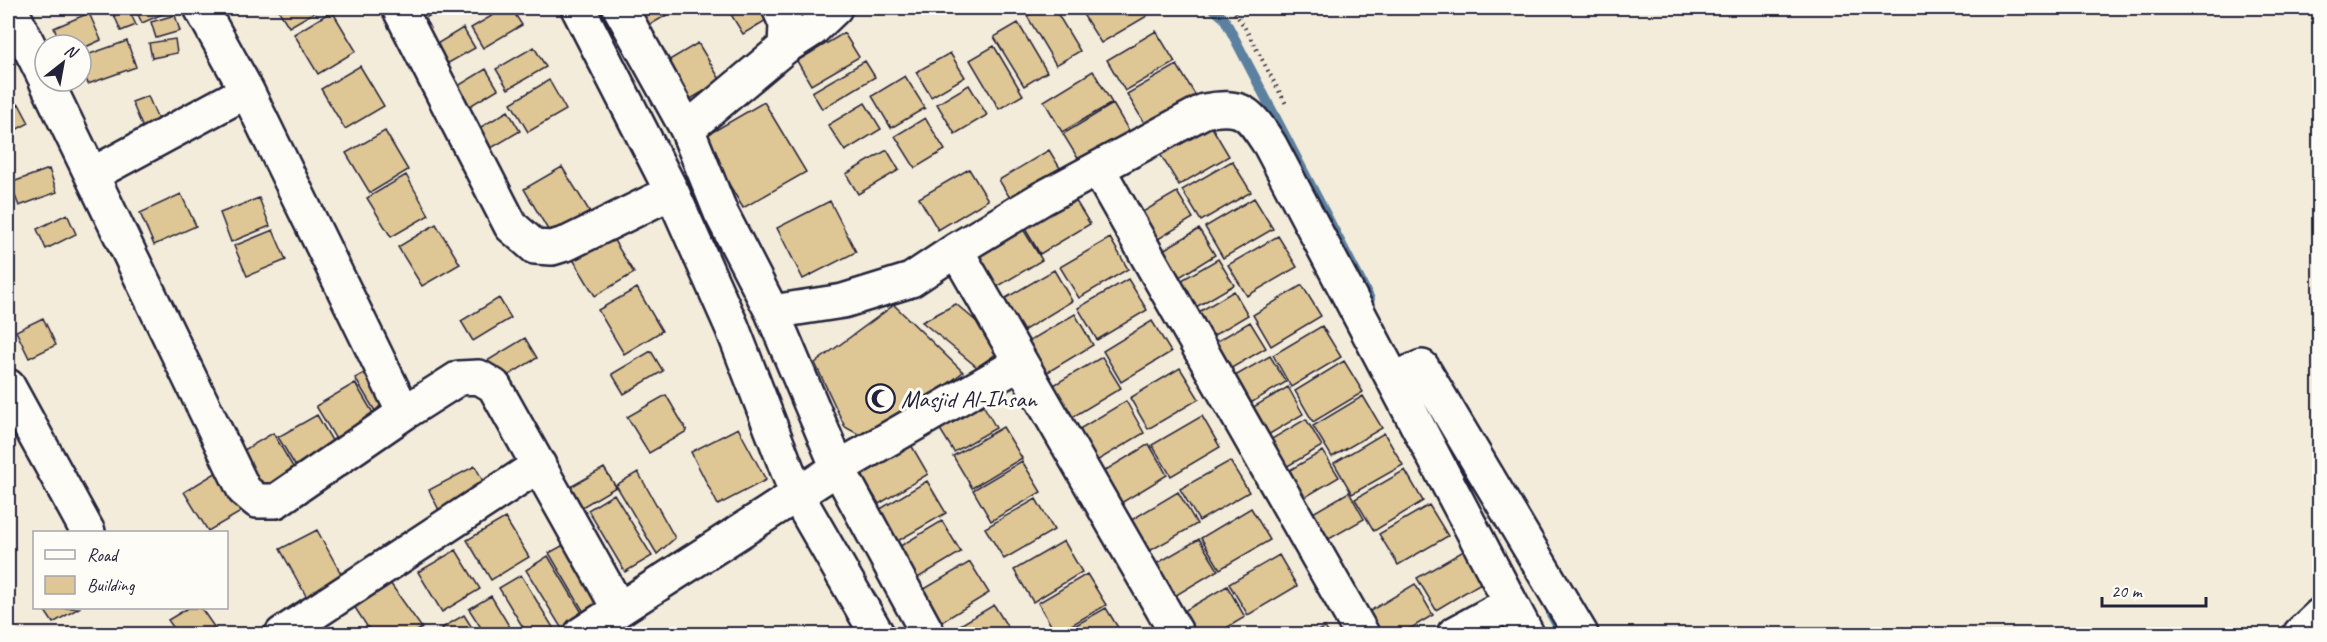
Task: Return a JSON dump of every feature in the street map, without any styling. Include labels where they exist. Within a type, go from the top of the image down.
[{"type":"street","points":[[10,8],[33,54]]},
{"type":"street","points":[[201,8],[247,91],[404,413]]},
{"type":"street","points":[[399,8],[511,226],[535,247],[552,248],[568,243],[672,192]]},
{"type":"street","points":[[578,8],[672,192],[732,327],[797,495],[878,634]]},
{"type":"street","points":[[620,8],[687,129],[721,213],[772,312],[838,468],[923,626],[886,634]]},
{"type":"street","points":[[779,8],[786,24],[785,47]]},
{"type":"street","points":[[687,129],[785,47],[813,29],[835,8]]},
{"type":"street","points":[[93,174],[247,91]]},
{"type":"street","points":[[52,93],[244,490],[257,501],[276,501],[459,378],[479,377],[494,386],[619,609]]},
{"type":"street","points":[[772,312],[843,301],[911,280],[1041,199],[1204,111],[1227,107],[1240,111],[1252,118],[1270,145],[1402,375],[1509,603],[1527,634]]},
{"type":"street","points":[[1098,169],[1362,634]]},
{"type":"street","points":[[686,225],[721,213]]},
{"type":"street","points":[[956,250],[1177,634]]},
{"type":"street","points":[[581,634],[838,468],[1020,363]]},
{"type":"street","points":[[1402,375],[1422,367],[1581,634]]},
{"type":"street","points":[[8,386],[87,531]]},
{"type":"street","points":[[282,634],[539,465]]},
{"type":"street","points":[[1454,634],[1509,603]]},
{"type":"street","points":[[2300,634],[2319,615]]},
{"type":"building","points":[[111,8],[128,8],[136,25],[121,31]]},
{"type":"building","points":[[135,8],[164,8],[167,12],[142,23]]},
{"type":"building","points":[[277,8],[322,8],[289,27]]},
{"type":"building","points":[[405,8],[443,8],[415,24]]},
{"type":"building","points":[[505,8],[511,8],[522,25],[483,48],[471,28]]},
{"type":"building","points":[[628,8],[679,8],[641,30]]},
{"type":"building","points":[[727,8],[761,8],[768,19],[743,34]]},
{"type":"building","points":[[1041,8],[1054,8],[1080,51],[1056,65],[1027,16]]},
{"type":"building","points":[[1079,8],[1142,8],[1147,16],[1101,43]]},
{"type":"building","points":[[332,11],[356,51],[318,74],[294,34]]},
{"type":"building","points":[[89,13],[101,40],[93,44],[93,33],[56,33],[54,28]]},
{"type":"building","points":[[175,15],[180,31],[156,38],[151,22]]},
{"type":"building","points":[[1018,23],[1047,72],[1024,86],[994,37]]},
{"type":"building","points":[[463,28],[475,48],[436,70],[425,51]]},
{"type":"building","points":[[1156,31],[1175,62],[1125,91],[1107,60]]},
{"type":"building","points":[[844,33],[859,57],[811,85],[797,61]]},
{"type":"building","points":[[175,39],[177,53],[152,58],[149,43]]},
{"type":"building","points":[[127,41],[136,67],[93,82],[93,53]]},
{"type":"building","points":[[698,43],[721,81],[689,100],[666,62]]},
{"type":"building","points":[[994,46],[1023,95],[999,109],[970,60]]},
{"type":"building","points":[[534,47],[546,67],[508,89],[496,69]]},
{"type":"building","points":[[950,53],[965,77],[931,97],[916,72]]},
{"type":"building","points":[[865,61],[875,77],[822,109],[812,92]]},
{"type":"building","points":[[1177,65],[1196,96],[1146,126],[1127,94]]},
{"type":"building","points":[[360,66],[384,106],[345,129],[321,89]]},
{"type":"building","points":[[486,69],[498,89],[460,112],[448,92]]},
{"type":"building","points":[[1093,71],[1112,103],[1062,132],[1044,101]]},
{"type":"building","points":[[905,76],[925,108],[891,128],[872,96]]},
{"type":"building","points":[[549,80],[566,110],[528,132],[511,103]]},
{"type":"building","points":[[969,85],[987,115],[955,134],[937,104]]},
{"type":"building","points":[[148,96],[161,127],[145,133],[132,102]]},
{"type":"building","points":[[764,102],[806,172],[743,208],[702,138]]},
{"type":"building","points":[[865,103],[881,129],[845,151],[828,125]]},
{"type":"building","points":[[19,104],[29,123],[8,134],[8,110]]},
{"type":"building","points":[[1113,104],[1132,136],[1082,165],[1063,134]]},
{"type":"building","points":[[508,111],[520,131],[481,154],[469,134]]},
{"type":"building","points":[[925,118],[945,150],[915,168],[895,136]]},
{"type":"building","points":[[1210,124],[1229,156],[1179,185],[1160,154]]},
{"type":"building","points":[[385,131],[408,170],[370,193],[346,153]]},
{"type":"building","points":[[887,150],[899,170],[858,194],[846,174]]},
{"type":"building","points":[[1049,150],[1068,181],[1018,211],[999,180]]},
{"type":"building","points":[[1232,161],[1251,192],[1201,221],[1182,190]]},
{"type":"building","points":[[562,167],[590,212],[551,235],[524,189]]},
{"type":"building","points":[[49,169],[57,192],[19,206],[10,183]]},
{"type":"building","points":[[969,169],[988,200],[938,230],[919,198]]},
{"type":"building","points":[[406,175],[429,215],[391,237],[367,198]]},
{"type":"building","points":[[1177,192],[1193,218],[1150,244],[1134,217]]},
{"type":"building","points":[[1071,193],[1090,224],[1040,254],[1021,222]]},
{"type":"building","points":[[181,194],[196,226],[154,245],[140,213]]},
{"type":"building","points":[[259,198],[270,226],[231,242],[220,213]]},
{"type":"building","points":[[1254,198],[1273,229],[1223,258],[1205,227]]},
{"type":"building","points":[[830,201],[856,252],[803,279],[777,228]]},
{"type":"building","points":[[67,214],[76,234],[46,249],[37,229]]},
{"type":"building","points":[[436,224],[460,264],[422,286],[398,247]]},
{"type":"building","points":[[1023,229],[1042,260],[992,290],[973,258]]},
{"type":"building","points":[[1199,229],[1215,255],[1173,281],[1156,254]]},
{"type":"building","points":[[273,230],[286,260],[247,276],[234,246]]},
{"type":"building","points":[[610,234],[634,273],[595,296],[571,256]]},
{"type":"building","points":[[1278,236],[1297,267],[1247,296],[1228,265]]},
{"type":"building","points":[[1110,238],[1128,269],[1079,298],[1060,267]]},
{"type":"building","points":[[1218,259],[1234,285],[1191,310],[1175,284]]},
{"type":"building","points":[[1054,270],[1072,301],[1023,331],[1004,299]]},
{"type":"building","points":[[1128,279],[1147,310],[1097,340],[1078,308]]},
{"type":"building","points":[[1302,285],[1321,316],[1271,346],[1253,315]]},
{"type":"building","points":[[637,288],[662,331],[624,354],[598,310]]},
{"type":"building","points":[[1234,291],[1248,315],[1211,337],[1197,313]]},
{"type":"building","points":[[499,298],[511,318],[473,341],[461,321]]},
{"type":"building","points":[[956,304],[1006,347],[977,367],[922,322]]},
{"type":"building","name":"Masjid Al-Ihsan","points":[[894,305],[963,372],[873,442],[845,427],[815,363]]},
{"type":"building","points":[[1075,314],[1093,345],[1043,375],[1024,344]]},
{"type":"building","points":[[43,318],[56,345],[29,358],[16,331]]},
{"type":"building","points":[[1152,321],[1171,352],[1121,382],[1103,351]]},
{"type":"building","points":[[1250,322],[1266,348],[1223,373],[1207,347]]},
{"type":"building","points":[[1322,326],[1341,357],[1291,387],[1273,355]]},
{"type":"building","points":[[525,338],[537,358],[499,381],[487,361]]},
{"type":"building","points":[[651,351],[663,371],[624,394],[612,374]]},
{"type":"building","points":[[1270,356],[1286,382],[1244,407],[1228,380]]},
{"type":"building","points":[[1102,357],[1121,388],[1071,418],[1052,386]]},
{"type":"building","points":[[1344,361],[1363,392],[1313,422],[1295,391]]},
{"type":"building","points":[[375,367],[392,394],[375,411],[355,378]]},
{"type":"building","points":[[1180,368],[1199,399],[1148,429],[1130,398]]},
{"type":"building","points":[[355,383],[379,423],[340,446],[316,406]]},
{"type":"building","points":[[1288,387],[1303,414],[1261,439],[1245,412]]},
{"type":"building","points":[[666,395],[687,431],[649,453],[627,417]]},
{"type":"building","points":[[1363,396],[1382,428],[1332,457],[1313,426]]},
{"type":"building","points":[[981,401],[996,428],[954,452],[938,426]]},
{"type":"building","points":[[1126,401],[1144,433],[1095,462],[1076,431]]},
{"type":"building","points":[[317,415],[340,454],[302,477],[278,437]]},
{"type":"building","points":[[1202,416],[1220,447],[1171,476],[1152,445]]},
{"type":"building","points":[[1306,419],[1322,446],[1279,471],[1263,444]]},
{"type":"building","points":[[1003,427],[1022,458],[972,488],[953,456]]},
{"type":"building","points":[[738,428],[766,480],[718,505],[691,452]]},
{"type":"building","points":[[273,433],[296,472],[258,495],[234,456]]},
{"type":"building","points":[[1384,433],[1403,465],[1352,494],[1334,463]]},
{"type":"building","points":[[910,443],[928,474],[879,504],[860,473]]},
{"type":"building","points":[[1149,444],[1167,475],[1118,505],[1099,474]]},
{"type":"building","points":[[1323,451],[1339,477],[1297,502],[1281,475]]},
{"type":"building","points":[[1022,461],[1041,492],[991,521],[973,490]]},
{"type":"building","points":[[1230,461],[1249,492],[1199,521],[1180,489]]},
{"type":"building","points":[[475,466],[490,494],[443,518],[429,490]]},
{"type":"building","points":[[604,468],[616,487],[577,510],[565,490]]},
{"type":"building","points":[[222,469],[246,509],[208,531],[184,492]]},
{"type":"building","points":[[1405,470],[1423,501],[1374,531],[1355,499]]},
{"type":"building","points":[[638,472],[675,538],[657,554],[616,485]]},
{"type":"building","points":[[927,481],[946,513],[896,542],[877,511]]},
{"type":"building","points":[[1178,492],[1197,524],[1146,553],[1128,522]]},
{"type":"building","points":[[1349,492],[1364,519],[1322,543],[1306,517]]},
{"type":"building","points":[[614,494],[652,556],[625,572],[588,510]]},
{"type":"building","points":[[1036,499],[1054,530],[1004,559],[985,528]]},
{"type":"building","points":[[1429,505],[1448,536],[1398,565],[1379,534]]},
{"type":"building","points":[[1251,508],[1270,540],[1220,569],[1201,538]]},
{"type":"building","points":[[505,518],[529,557],[491,580],[467,540]]},
{"type":"building","points":[[942,521],[961,552],[911,582],[892,551]]},
{"type":"building","points":[[317,530],[346,583],[310,603],[280,549]]},
{"type":"building","points":[[1199,539],[1218,570],[1168,600],[1149,568]]},
{"type":"building","points":[[571,541],[607,600],[585,614],[549,553]]},
{"type":"building","points":[[1064,541],[1082,572],[1033,602],[1014,570]]},
{"type":"building","points":[[1467,549],[1486,580],[1436,610],[1417,578]]},
{"type":"building","points":[[456,550],[480,589],[442,612],[418,572]]},
{"type":"building","points":[[1279,555],[1297,586],[1248,615],[1229,584]]},
{"type":"building","points":[[548,556],[584,616],[562,629],[526,570]]},
{"type":"building","points":[[970,562],[989,593],[940,623],[921,591]]},
{"type":"building","points":[[1087,574],[1106,605],[1056,634],[1038,603]]},
{"type":"building","points":[[521,575],[557,634],[527,634],[499,588]]},
{"type":"building","points":[[388,580],[422,628],[412,634],[372,634],[352,603]]},
{"type":"building","points":[[1415,584],[1433,615],[1401,634],[1377,634],[1365,614]]},
{"type":"building","points":[[1227,586],[1245,617],[1216,634],[1189,634],[1177,615]]},
{"type":"building","points":[[491,596],[514,634],[485,634],[469,609]]},
{"type":"building","points":[[994,605],[1012,634],[945,634]]},
{"type":"building","points":[[1106,608],[1122,634],[1060,634]]},
{"type":"building","points":[[44,609],[77,609],[53,623]]},
{"type":"building","points":[[186,609],[202,609],[219,634],[178,634],[168,620]]},
{"type":"building","points":[[464,615],[476,634],[446,634],[442,628]]},
{"type":"building","points":[[1506,618],[1516,634],[1478,634]]},
{"type":"building","points":[[1325,627],[1329,634],[1312,634]]},
{"type":"waterway","points":[[1212,8],[1224,18],[1370,299]]},
{"type":"waterway","points":[[1551,614],[1562,634]]},
{"type":"place","name":"Masjid Al-Ihsan","points":[[880,399]]}]
